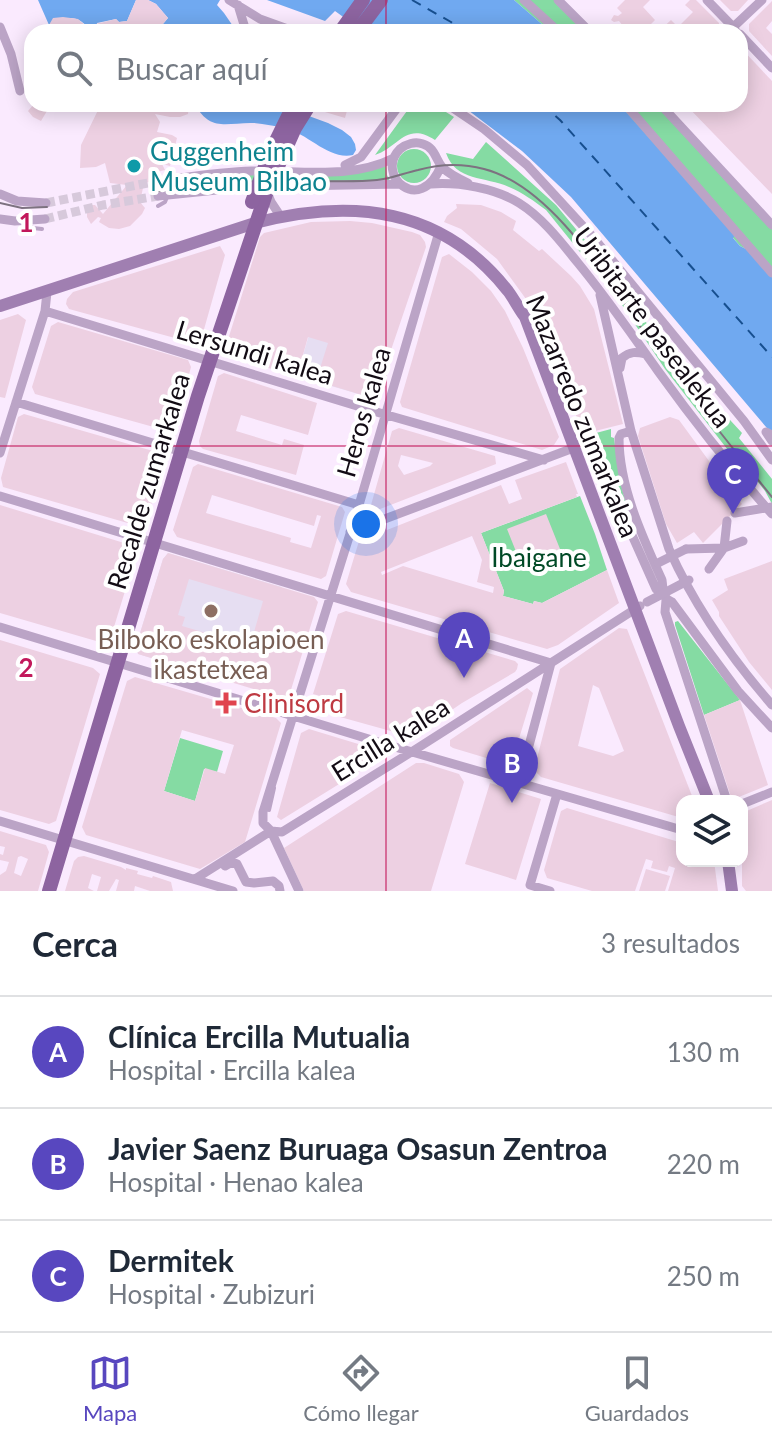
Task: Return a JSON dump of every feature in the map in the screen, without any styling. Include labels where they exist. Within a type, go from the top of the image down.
[{"type":"main road","points":[[346,24],[363,0]]},
{"type":"main road","points":[[363,24],[381,0]]},
{"type":"main road","points":[[261,198],[270,153],[290,112]]},
{"type":"main road","points":[[261,198],[305,112]]},
{"type":"main road","name":"Recalde zumarkalea","points":[[49,891],[250,225],[261,198]]},
{"type":"main road","name":"Mazarredo zumarkalea","points":[[0,306],[250,225],[281,217],[335,210],[367,211],[399,217],[439,232],[467,251],[508,291],[525,317],[575,448],[641,605],[707,795]]},
{"type":"main road","points":[[729,867],[732,891]]},
{"type":"street","points":[[524,0],[550,24]]},
{"type":"street","points":[[558,0],[582,24]]},
{"type":"street","points":[[707,0],[729,24]]},
{"type":"street","points":[[741,24],[762,0]]},
{"type":"street","points":[[233,3],[243,24]]},
{"type":"street","points":[[233,3],[274,24]]},
{"type":"street","points":[[0,27],[11,54],[20,91]]},
{"type":"street","points":[[748,44],[772,68]]},
{"type":"street","points":[[345,165],[361,157],[394,112]]},
{"type":"street","points":[[459,112],[527,165],[593,237],[744,421],[772,460]]},
{"type":"street","points":[[632,112],[772,273]]},
{"type":"street","points":[[667,112],[772,225]]},
{"type":"street","points":[[158,181],[250,171],[362,170],[394,158],[403,146],[417,143],[431,148],[441,166],[431,184],[419,189],[400,184],[246,187],[162,199]]},
{"type":"street","points":[[394,158],[393,172],[400,184]]},
{"type":"street","name":"Uribitarte pasealekua","points":[[441,166],[482,189]]},
{"type":"street","name":"Uribitarte pasealekua","points":[[431,184],[449,183],[502,194],[538,217],[598,288],[684,407],[772,514]]},
{"type":"street","points":[[0,194],[17,201],[46,203]]},
{"type":"street","points":[[261,198],[271,202],[281,217]]},
{"type":"street","points":[[0,219],[44,224]]},
{"type":"street","name":"Heros kalea","points":[[271,831],[263,823],[263,817],[439,232]]},
{"type":"street","points":[[598,288],[631,431],[676,566],[714,628],[772,705]]},
{"type":"street","points":[[0,453],[45,311],[47,292]]},
{"type":"street","name":"Lersundi kalea","points":[[45,311],[545,460]]},
{"type":"street","points":[[620,381],[622,358],[636,352],[646,354]]},
{"type":"street","points":[[16,402],[359,505]]},
{"type":"street","points":[[631,431],[621,434],[619,438],[631,504],[657,564],[665,612],[725,795]]},
{"type":"street","points":[[350,532],[584,444],[589,445],[595,452],[656,589],[672,602],[722,672],[772,728]]},
{"type":"street","points":[[0,496],[551,663],[519,783]]},
{"type":"street","points":[[735,513],[772,507]]},
{"type":"street","points":[[709,569],[724,548],[727,521]]},
{"type":"street","points":[[657,564],[686,549],[724,548],[743,541]]},
{"type":"street","name":"Ercilla kalea","points":[[192,891],[201,878],[271,831],[282,832],[641,605],[689,580]]},
{"type":"street","points":[[0,627],[676,828]]},
{"type":"street","points":[[748,802],[772,792]]},
{"type":"street","points":[[550,891],[530,885],[557,794]]},
{"type":"street","points":[[0,821],[201,878],[233,891]]},
{"type":"street","points":[[271,831],[299,891]]},
{"type":"street","points":[[201,878],[232,862],[237,864],[246,882],[273,881],[280,891]]},
{"type":"lane","points":[[269,810],[274,794],[274,778]]},
{"type":"shaded area","points":[[317,307],[331,335],[390,353],[379,394],[372,398],[297,376]]},
{"type":"shaded area","name":"Bilboko eskolapioen ikastetxea","points":[[168,553],[282,587],[266,643],[242,636],[230,682],[138,654],[136,646],[163,559]]},
{"type":"green space","points":[[514,0],[563,0],[585,24],[542,24]]},
{"type":"green space","points":[[406,112],[446,112],[454,117],[435,140],[417,133],[410,134],[375,155]]},
{"type":"green space","points":[[626,112],[666,112],[772,225],[772,277],[750,251],[740,246]]},
{"type":"green space","points":[[486,142],[556,205],[609,269],[664,348],[742,433],[739,438],[772,479],[772,504],[735,453],[731,454],[665,369],[618,299],[546,210],[509,187],[464,174],[446,153],[473,159]]},
{"type":"green space","points":[[414,149],[426,154],[431,166],[426,178],[414,183],[402,178],[397,166],[402,154]]},
{"type":"green space","points":[[386,162],[392,185],[246,187],[158,196],[158,181],[250,171],[344,172]]},
{"type":"green space","points":[[611,429],[632,527],[595,439],[599,438],[596,433]]},
{"type":"green space","name":"Ibaigane","points":[[580,496],[607,570],[542,603],[534,601],[533,604],[503,596],[504,591],[481,533]]},
{"type":"green space","points":[[678,621],[740,700],[704,715],[675,625]]},
{"type":"green space","points":[[180,738],[223,751],[217,772],[204,769],[195,801],[164,791]]},
{"type":"water","points":[[38,0],[136,0],[127,21],[119,22],[116,19],[84,24],[72,18],[49,24]]},
{"type":"water","points":[[148,0],[220,0],[217,5],[232,24],[163,24],[168,18]]},
{"type":"water","points":[[267,0],[514,0],[542,24],[353,24],[335,11],[325,21]]},
{"type":"water","points":[[298,112],[342,130],[351,137],[356,150],[353,155],[335,154],[285,128],[254,123],[220,124],[201,113]]},
{"type":"water","points":[[471,112],[626,112],[735,235],[733,238],[740,246],[750,251],[772,277],[772,434],[571,197],[522,151]]},
{"type":"building","points":[[136,0],[156,4],[168,18],[163,24],[96,24],[116,19],[119,22],[127,21]]},
{"type":"building","points":[[625,0],[650,0],[643,7],[655,20],[651,24],[614,22],[611,20],[614,15],[622,13],[617,8]]},
{"type":"building","points":[[690,0],[696,0],[719,24],[681,24],[693,12],[685,5]]},
{"type":"building","points":[[720,0],[748,0],[738,11],[731,11]]},
{"type":"building","points":[[772,1],[772,21],[766,28],[772,34],[772,56],[749,31],[749,24]]},
{"type":"building","points":[[53,18],[78,19],[83,24],[50,24]]},
{"type":"building","points":[[748,56],[772,81],[772,194],[693,112],[748,112]]},
{"type":"building","points":[[29,112],[46,112],[41,121]]},
{"type":"building","name":"Guggenheim Museum Bilbao","points":[[97,112],[188,112],[180,117],[155,114],[160,122],[157,132],[177,138],[170,166],[162,164],[165,170],[157,172],[154,181],[144,183],[140,202],[145,208],[130,226],[109,228],[99,222],[101,218],[98,217],[91,224],[87,217],[90,205],[95,205],[103,214],[127,185],[110,183],[105,163],[80,168],[81,145]]},
{"type":"building","points":[[325,112],[347,112],[345,118]]},
{"type":"building","points":[[456,204],[481,205],[516,221],[513,230],[539,251],[542,249],[580,286],[594,309],[623,424],[583,434],[539,317],[497,259],[461,229],[444,222],[457,208]]},
{"type":"building","points":[[350,221],[412,232],[420,235],[426,247],[379,394],[372,398],[316,381],[328,343],[308,337],[297,376],[228,355],[226,346],[260,237],[264,233],[311,222]]},
{"type":"building","points":[[220,246],[225,255],[201,340],[193,343],[69,309],[66,304],[73,292]]},
{"type":"building","points":[[449,254],[491,291],[505,311],[559,437],[554,445],[542,450],[402,407],[400,402],[442,257]]},
{"type":"building","points":[[18,314],[26,320],[5,398],[0,397],[0,320]]},
{"type":"building","points":[[58,322],[188,360],[191,367],[174,429],[168,431],[35,394],[32,387],[51,326]]},
{"type":"building","points":[[224,373],[317,403],[308,435],[241,415],[236,431],[282,445],[284,439],[304,445],[296,475],[200,446],[218,376]]},
{"type":"building","points":[[24,414],[160,453],[165,460],[145,524],[138,526],[3,487],[1,478],[18,417]]},
{"type":"building","points":[[670,417],[679,420],[742,504],[703,543],[694,532],[677,543],[666,524],[638,436],[640,428]]},
{"type":"building","points":[[399,428],[495,456],[496,464],[375,511],[371,505],[392,431]],"holes":[[[401,455],[433,463],[404,475],[398,466]]]},
{"type":"building","points":[[566,462],[578,494],[577,497],[481,533],[504,591],[503,596],[533,604],[534,601],[542,603],[607,570],[619,603],[558,645],[547,649],[351,592],[346,584],[359,541],[501,485],[509,504],[522,499],[515,480]],"holes":[[[472,536],[482,560],[477,582],[494,587],[493,593],[403,566],[382,575],[381,572]]]},
{"type":"building","points":[[198,464],[342,507],[345,512],[326,576],[321,579],[177,537],[173,530],[193,467]],"holes":[[[212,495],[314,526],[317,515],[321,516],[311,548],[290,542],[291,538],[206,513]]]},
{"type":"building","points":[[0,505],[134,546],[137,552],[110,640],[103,643],[0,613]]},
{"type":"building","name":"Ibaigane","points":[[546,514],[560,549],[521,564],[507,529]]},
{"type":"building","name":"Bilboko eskolapioen ikastetxea","points":[[168,553],[314,597],[318,602],[287,697],[138,654],[136,646],[163,559]],"holes":[[[189,579],[263,601],[252,639],[242,635],[240,643],[182,626],[185,617],[178,615]]]},
{"type":"building","points":[[772,561],[772,690],[749,662],[712,600],[728,590],[724,579]]},
{"type":"building","points":[[346,611],[515,661],[517,669],[411,735],[333,715],[338,701],[313,694],[338,614]]},
{"type":"building","points":[[619,628],[627,629],[692,795],[676,795],[676,816],[541,777],[534,770],[560,669]],"holes":[[[593,685],[599,688],[624,751],[613,756],[578,746]]]},
{"type":"building","points":[[0,640],[93,668],[100,674],[56,821],[49,824],[0,810]]},
{"type":"building","points":[[135,677],[276,718],[281,723],[245,842],[200,869],[86,835],[82,827],[127,681]],"holes":[[[182,730],[234,745],[225,774],[205,768],[195,801],[164,791]]]},
{"type":"building","points":[[527,688],[533,693],[510,761],[503,763],[450,746],[450,740]]},
{"type":"building","points":[[740,700],[768,785],[744,795],[730,795],[704,715]]},
{"type":"building","points":[[309,729],[378,750],[381,755],[378,760],[281,820],[277,817],[301,733]]},
{"type":"building","points":[[416,763],[459,774],[464,782],[431,891],[304,891],[284,848]]},
{"type":"building","points":[[490,783],[541,799],[516,880],[465,864]]},
{"type":"building","points":[[772,800],[772,891],[746,891],[742,886],[742,867],[748,867],[748,810]]},
{"type":"building","points":[[567,808],[676,841],[676,867],[715,867],[718,891],[668,891],[675,868],[669,866],[667,872],[651,868],[653,861],[646,859],[635,891],[592,891],[547,878],[544,870],[561,811]]},
{"type":"building","points":[[0,831],[46,845],[49,852],[38,891],[0,891],[0,875],[6,871],[9,862],[0,860],[5,847],[0,846]],"holes":[[[18,857],[28,859],[21,876],[14,873]]]},
{"type":"building","points":[[84,856],[171,882],[173,891],[150,891],[135,886],[134,891],[116,891],[119,880],[116,879],[109,891],[97,891],[101,877],[92,874],[88,888],[94,891],[65,891],[74,861]]},
{"type":"building","points":[[646,869],[670,876],[665,891],[639,891]]},
{"type":"ferry route","points":[[412,0],[453,24]]},
{"type":"ferry route","points":[[551,112],[772,357]]},
{"type":"tunnel","points":[[46,203],[158,181]]},
{"type":"tunnel","points":[[45,219],[158,196]]},
{"type":"tram line","points":[[159,191],[280,180],[377,180],[451,165],[484,169],[511,180],[537,198],[583,247],[674,372],[772,497]]},
{"type":"tram line","points":[[0,203],[22,208],[47,207]]},
{"type":"place","name":"Guggenheim Museum Bilbao","points":[[134,166]]},
{"type":"place","name":"Dermitek","points":[[733,514]]},
{"type":"place","name":"Bilboko eskolapioen ikastetxea","points":[[211,611]]},
{"type":"place","name":"Clínica Ercilla Mutualia","points":[[464,678]]},
{"type":"place","name":"Clinisord","points":[[226,703]]},
{"type":"place","name":"Javier Saenz Buruaga Osasun Zentroa","points":[[512,803]]}]
